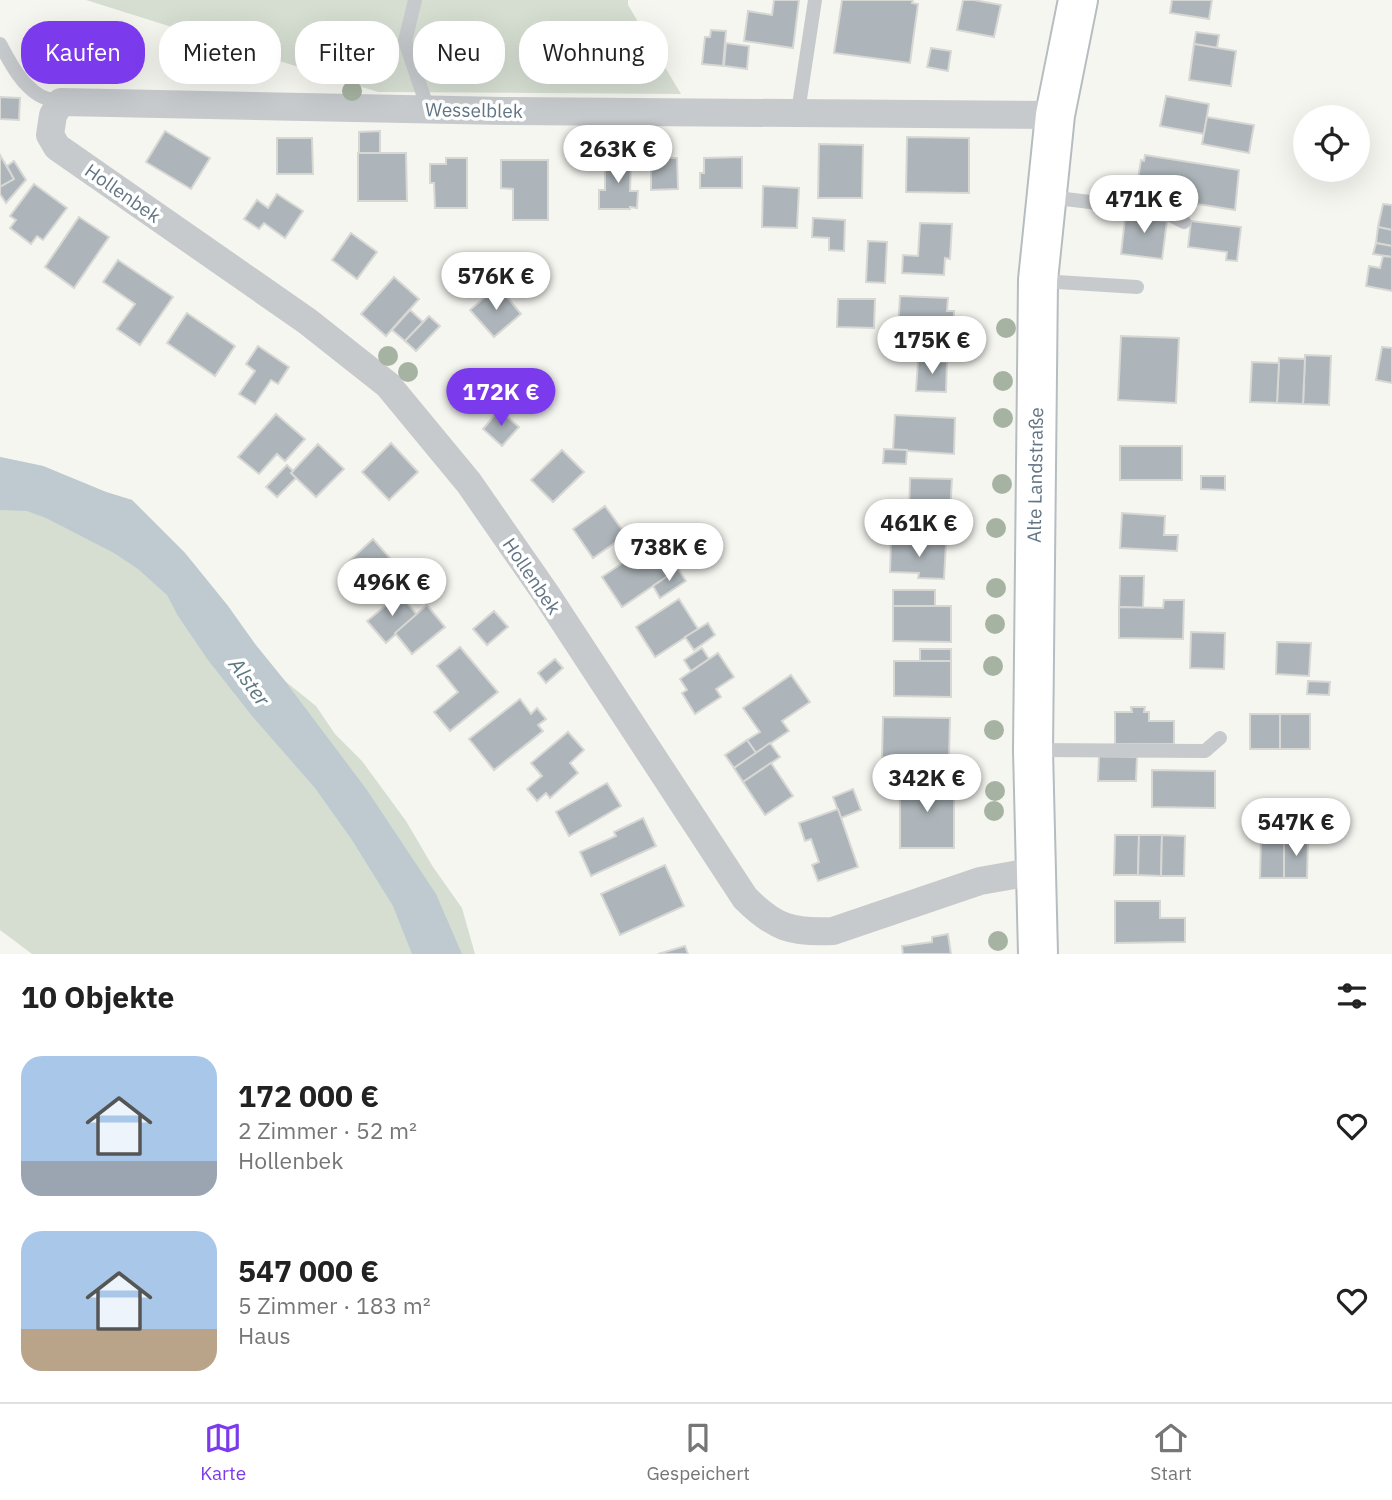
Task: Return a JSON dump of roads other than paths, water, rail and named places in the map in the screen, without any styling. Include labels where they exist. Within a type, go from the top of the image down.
[{"type":"main road","name":"Alte Landstraße","points":[[1038,954],[1033,750],[1038,280],[1055,115],[1078,0]]},
{"type":"street","name":"Wesselblek","points":[[61,102],[504,111],[1055,115]]},
{"type":"street","name":"Hollenbek","points":[[61,102],[53,115],[50,135],[57,148],[307,321],[388,384],[469,483],[546,594],[745,898],[761,914],[784,928],[808,932],[833,931],[980,881],[1036,871]]},
{"type":"lane","points":[[415,0],[405,41],[428,109]]},
{"type":"lane","points":[[798,112],[816,0]]},
{"type":"lane","points":[[0,44],[24,82],[40,96],[61,102]]},
{"type":"lane","points":[[1046,197],[1163,211],[1184,222]]},
{"type":"lane","points":[[1038,280],[1137,287]]},
{"type":"lane","points":[[1033,750],[1205,751],[1220,738]]},
{"type":"water","name":"Alster","points":[[0,457],[43,466],[132,500],[185,553],[367,790],[436,894],[462,954],[412,954],[393,906],[352,840],[315,788],[252,716],[208,660],[167,595],[138,569],[114,553],[46,518],[27,511],[0,510]]}]
